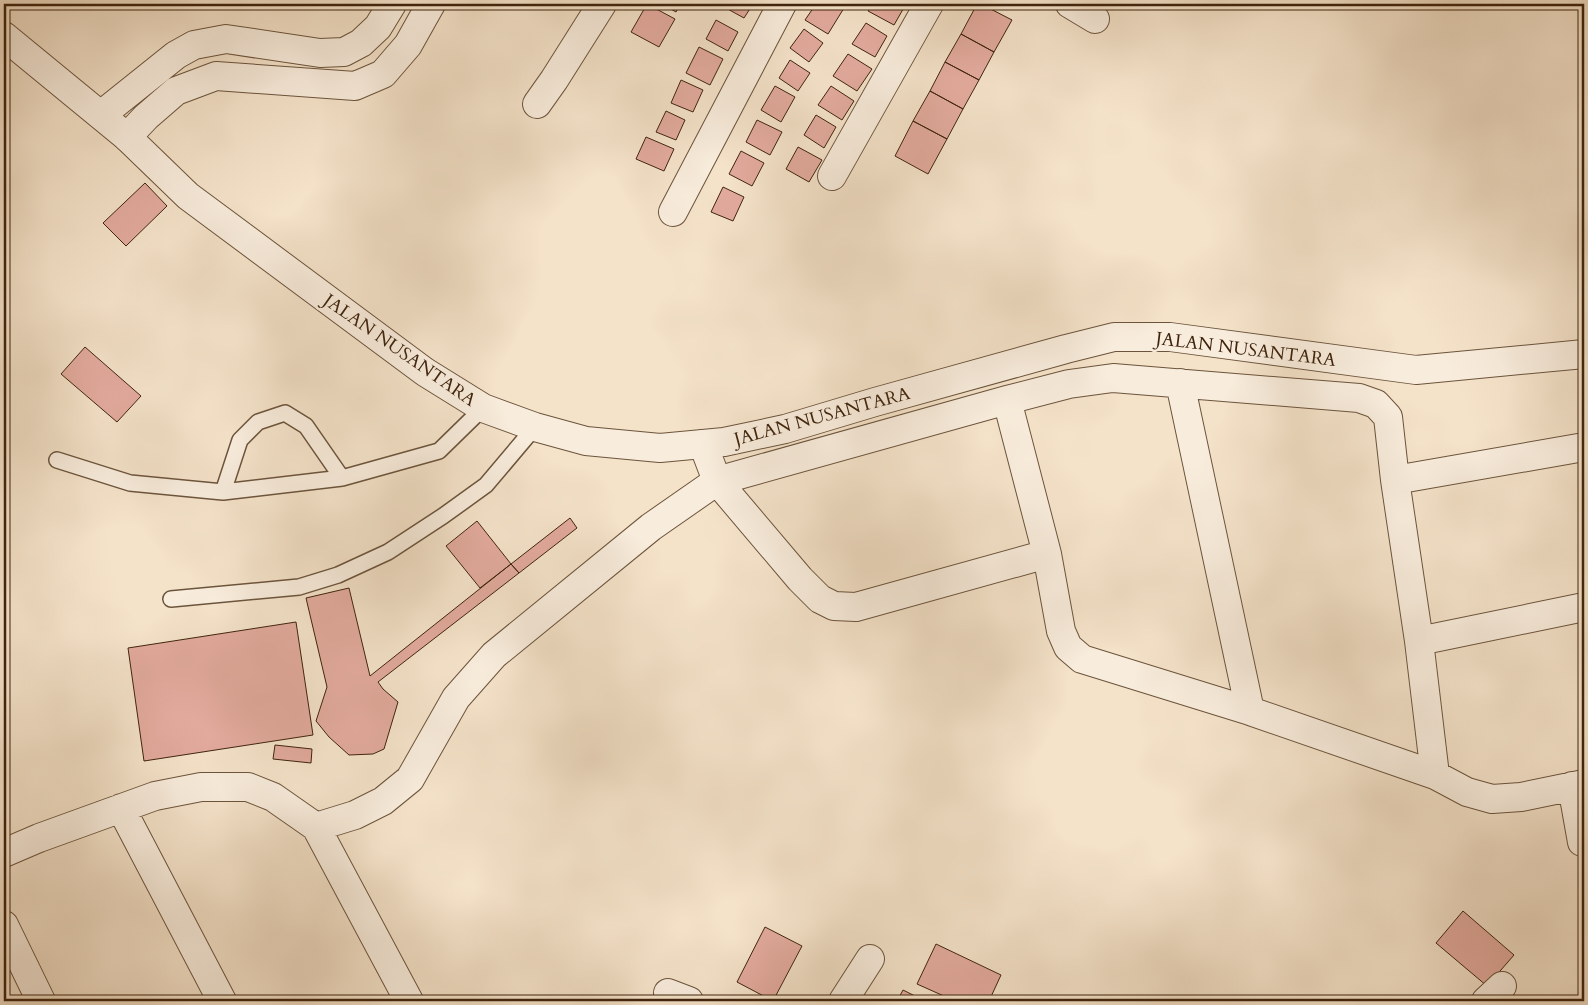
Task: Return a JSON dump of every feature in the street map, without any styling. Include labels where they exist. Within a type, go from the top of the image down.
[{"type":"street","points":[[101,116],[176,55],[194,45],[226,39],[320,53],[344,52],[361,43],[378,27],[392,4]]},
{"type":"street","points":[[127,137],[146,117],[176,91],[216,76],[355,86],[383,74],[408,45],[431,4]]},
{"type":"street","points":[[537,104],[602,4]]},
{"type":"street","points":[[673,212],[782,4]]},
{"type":"street","points":[[832,176],[929,4]]},
{"type":"street","points":[[1070,4],[1095,19]]},
{"type":"street","name":"JALAN NUSANTARA","points":[[4,36],[127,137],[188,196],[426,372],[483,408],[535,427],[586,441],[660,448],[724,442],[785,429],[1066,349],[1114,338],[1170,337],[1416,370],[1584,354]]},
{"type":"street","points":[[316,827],[355,815],[383,801],[410,779],[456,698],[494,655],[651,527],[717,481],[1069,384],[1113,378],[1359,398],[1376,404],[1388,417],[1395,480],[1419,640],[1435,775]]},
{"type":"street","points":[[1180,383],[1250,711]]},
{"type":"street","points":[[1008,400],[1047,554],[1061,631],[1068,647],[1082,658],[1250,711],[1435,775],[1467,792],[1492,799],[1521,797],[1578,785],[1582,842]]},
{"type":"street","points":[[703,444],[717,481],[800,579],[820,599],[834,606],[856,607],[1047,554]]},
{"type":"street","points":[[1395,480],[1584,446]]},
{"type":"street","points":[[1419,640],[1584,607]]},
{"type":"street","points":[[4,852],[155,796],[201,786],[248,787],[273,797],[316,827],[409,1001]]},
{"type":"street","points":[[122,808],[222,1001]]},
{"type":"street","points":[[4,925],[41,1001]]},
{"type":"street","points":[[843,1001],[870,959]]},
{"type":"lane","points":[[57,460],[130,483],[223,492],[342,478],[439,451],[483,408]]},
{"type":"lane","points":[[223,492],[240,440],[258,422],[285,413],[306,426],[342,478]]},
{"type":"lane","points":[[171,598],[299,586],[338,575],[388,552],[486,485],[535,427]]},
{"type":"building","points":[[647,4],[675,19],[659,47],[631,32]]},
{"type":"building","points":[[662,4],[680,4],[676,12]]},
{"type":"building","points":[[726,4],[753,4],[744,18],[724,7]]},
{"type":"building","points":[[816,4],[838,4],[844,8],[828,34],[805,20]]},
{"type":"building","points":[[873,4],[906,4],[894,25],[868,11]]},
{"type":"building","points":[[977,4],[981,4],[1012,20],[994,52],[961,34]]},
{"type":"building","points":[[716,20],[738,32],[728,51],[706,39]]},
{"type":"building","points":[[866,23],[887,36],[875,57],[852,44]]},
{"type":"building","points":[[804,29],[823,43],[809,62],[790,48]]},
{"type":"building","points":[[961,34],[994,52],[979,80],[945,62]]},
{"type":"building","points":[[699,47],[723,59],[710,85],[686,73]]},
{"type":"building","points":[[848,54],[872,69],[857,91],[833,76]]},
{"type":"building","points":[[790,60],[810,73],[798,91],[779,78]]},
{"type":"building","points":[[945,62],[979,80],[963,109],[930,91]]},
{"type":"building","points":[[681,80],[703,90],[693,112],[671,103]]},
{"type":"building","points":[[775,86],[795,97],[781,122],[761,110]]},
{"type":"building","points":[[831,86],[854,101],[842,120],[818,105]]},
{"type":"building","points":[[930,91],[963,109],[947,139],[913,121]]},
{"type":"building","points":[[666,111],[685,120],[676,140],[656,132]]},
{"type":"building","points":[[816,115],[836,127],[824,148],[804,135]]},
{"type":"building","points":[[757,120],[782,132],[770,155],[746,142]]},
{"type":"building","points":[[913,121],[947,139],[928,174],[895,156]]},
{"type":"building","points":[[646,137],[674,149],[664,171],[636,159]]},
{"type":"building","points":[[798,147],[822,160],[809,182],[786,169]]},
{"type":"building","points":[[741,151],[764,163],[752,186],[729,174]]},
{"type":"building","points":[[145,183],[167,206],[126,246],[103,223]]},
{"type":"building","points":[[723,187],[744,197],[733,221],[711,212]]},
{"type":"building","points":[[85,347],[141,396],[117,422],[61,374]]},
{"type":"building","points":[[570,518],[577,528],[519,573],[511,564]]},
{"type":"building","points":[[477,521],[511,564],[480,588],[446,546]]},
{"type":"building","points":[[511,564],[519,573],[378,682],[398,702],[384,749],[373,754],[349,755],[329,737],[316,721],[327,687],[306,598],[349,588],[370,676]]},
{"type":"building","points":[[296,622],[313,735],[144,761],[128,648]]},
{"type":"building","points":[[275,745],[312,749],[311,763],[273,759]]},
{"type":"building","points":[[1463,911],[1514,955],[1487,986],[1436,943]]},
{"type":"building","points":[[765,927],[802,946],[773,1001],[737,982]]},
{"type":"building","points":[[936,944],[1001,975],[989,1001],[955,1001],[917,984]]},
{"type":"building","points":[[903,990],[925,1001],[897,1001]]}]
